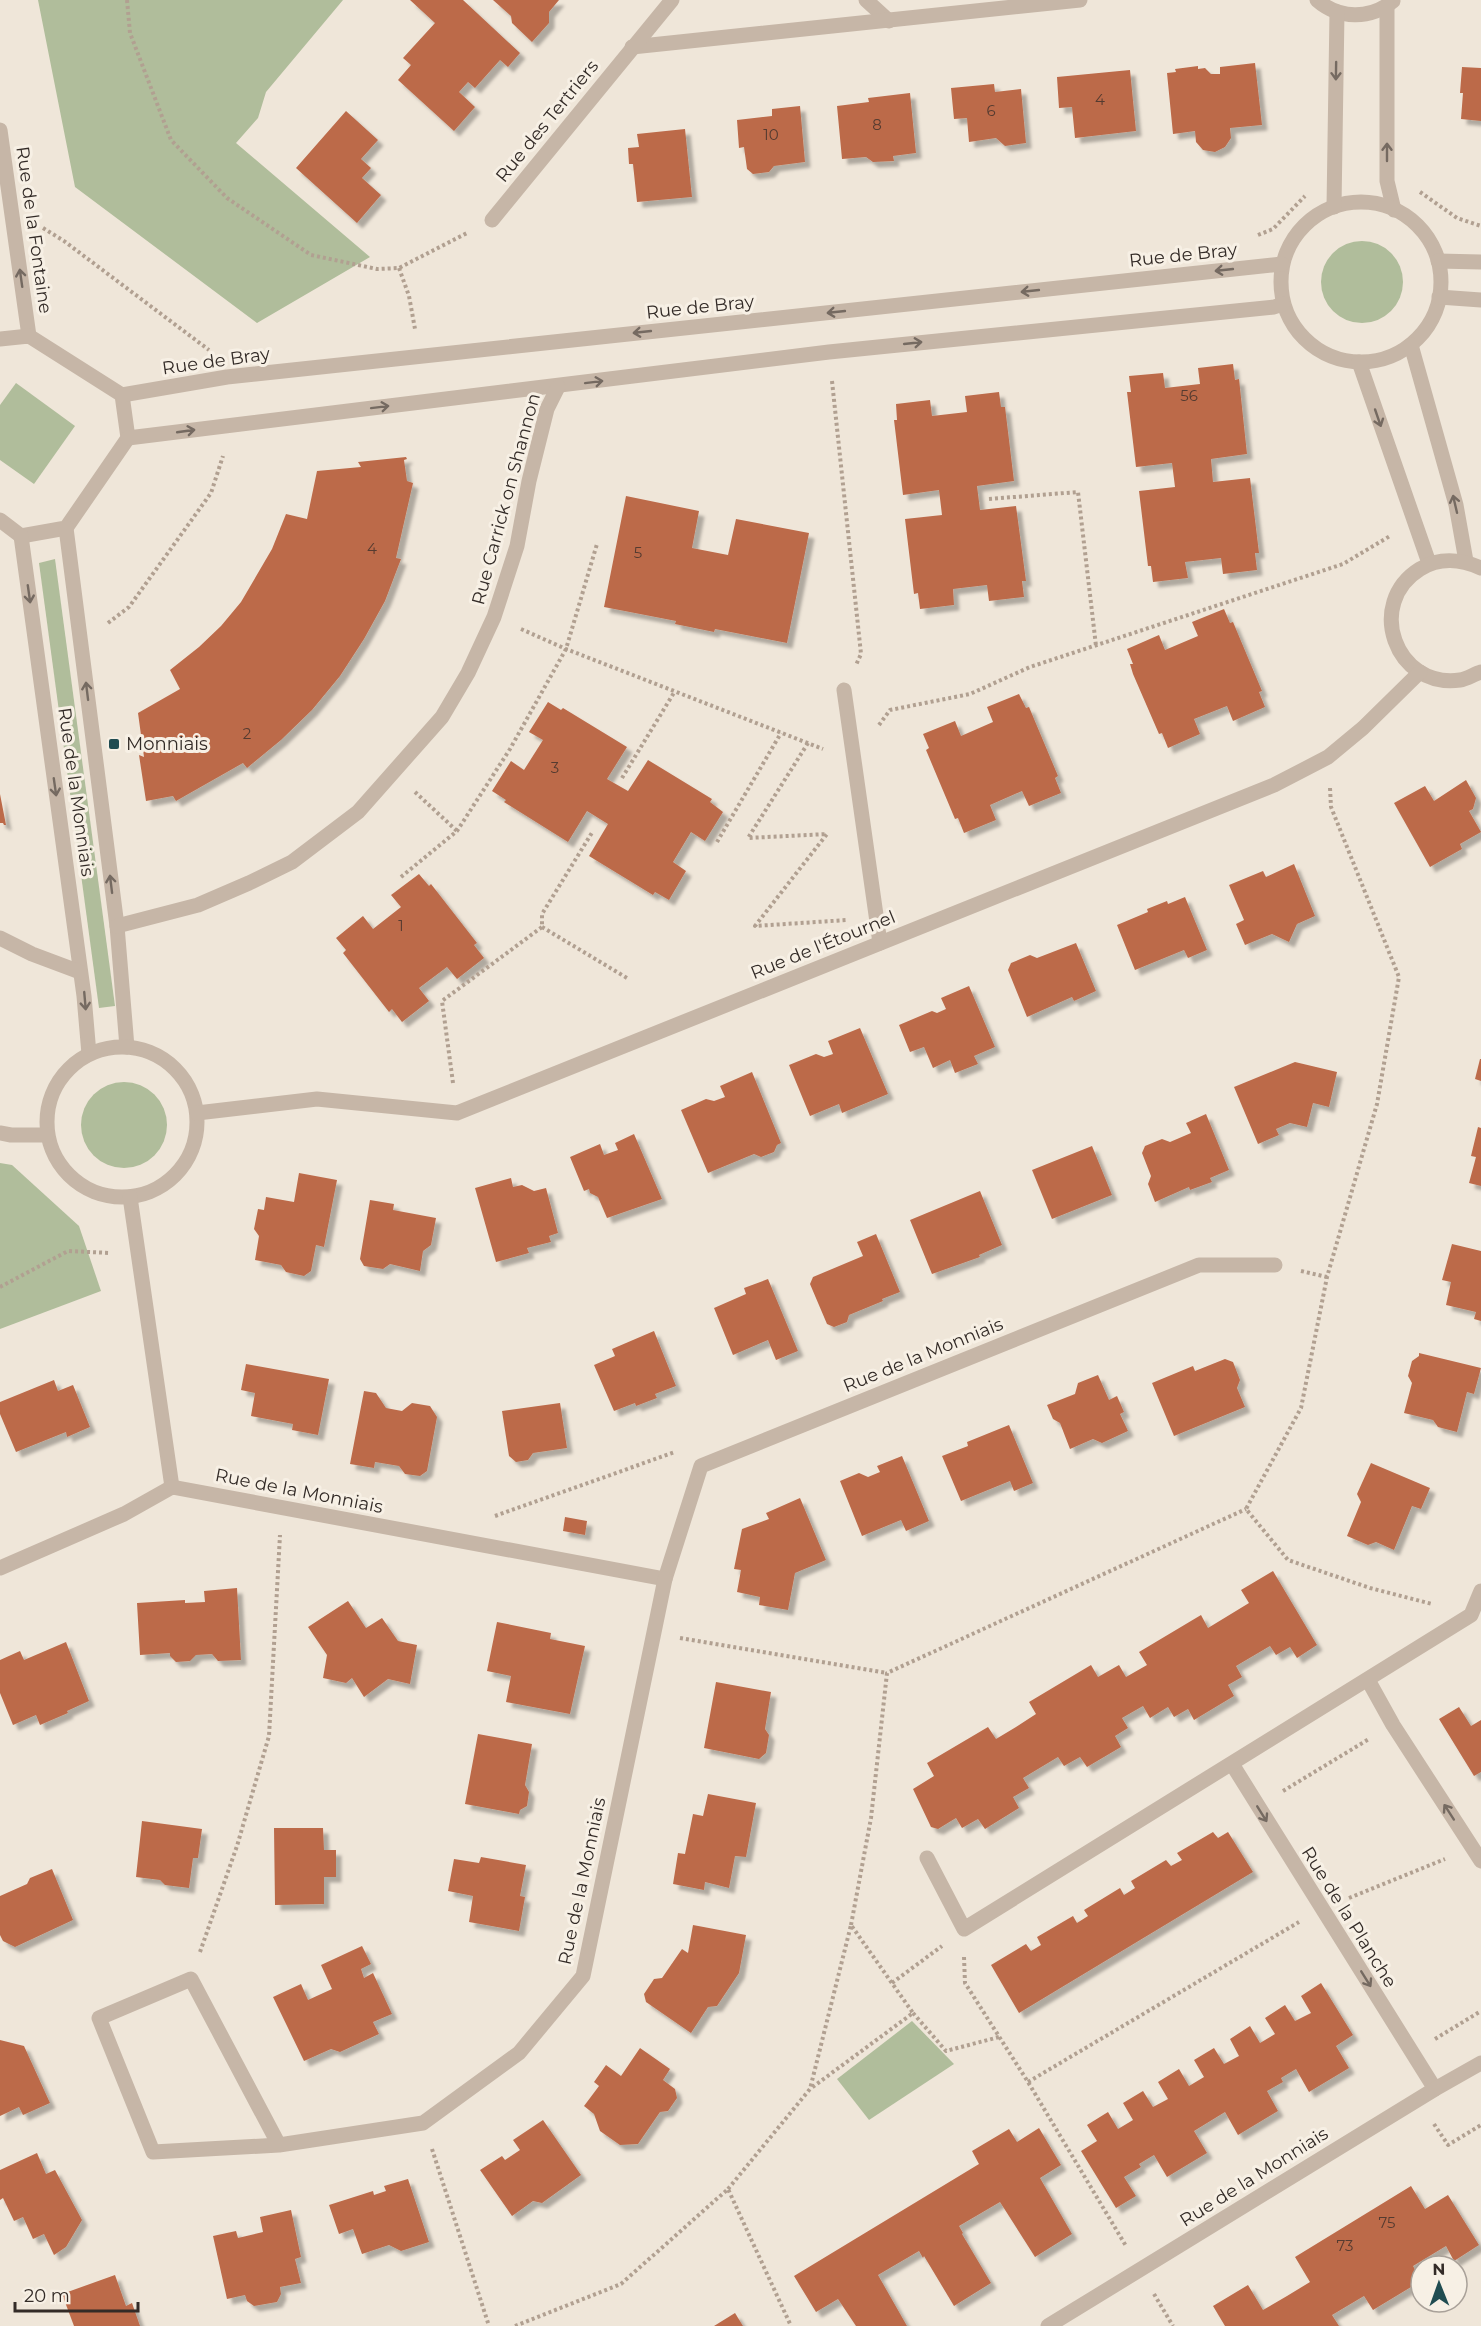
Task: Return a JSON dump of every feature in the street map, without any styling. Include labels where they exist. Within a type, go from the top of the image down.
[{"type":"street","name":"Rue des Tertriers","points":[[492,220],[672,0]]},
{"type":"street","points":[[867,0],[889,21]]},
{"type":"street","points":[[632,47],[1080,0]]},
{"type":"street","points":[[1317,0],[1337,12],[1354,15],[1371,14],[1391,3]]},
{"type":"street","points":[[1391,3],[1387,181],[1394,210]]},
{"type":"street","points":[[1334,207],[1337,12]]},
{"type":"street","name":"Rue de la Fontaine","points":[[0,130],[29,336]]},
{"type":"street","points":[[1354,202],[1374,204],[1394,210],[1413,222],[1421,231],[1438,261],[1441,279],[1434,315],[1411,345],[1395,355],[1377,361],[1359,362],[1333,358],[1311,345],[1294,327],[1283,304],[1280,284],[1282,264],[1293,240],[1310,220],[1334,207],[1354,202]]},
{"type":"street","points":[[1438,261],[1481,262]]},
{"type":"street","name":"Rue de Bray","points":[[122,395],[239,375],[1282,264]]},
{"type":"street","points":[[1439,297],[1481,300]]},
{"type":"street","points":[[128,438],[829,352],[1274,307],[1283,304]]},
{"type":"street","points":[[0,339],[29,336],[122,395],[128,438],[66,528],[21,536],[0,520]]},
{"type":"street","points":[[1411,345],[1456,505],[1466,561]]},
{"type":"street","points":[[1359,362],[1430,563]]},
{"type":"street","name":"Rue Carrick on Shannon","points":[[117,926],[198,905],[292,862],[358,812],[442,717],[468,673],[494,617],[517,546],[529,481],[548,409],[558,387]]},
{"type":"street","name":"Rue de la Monniais","points":[[66,528],[117,926],[127,1047]]},
{"type":"street","name":"Rue de la Monniais","points":[[21,536],[84,996],[89,1054]]},
{"type":"street","points":[[1481,568],[1466,561],[1445,560],[1430,563],[1411,575],[1398,591],[1391,610],[1391,626],[1396,645],[1408,663],[1420,672],[1439,679],[1460,680],[1481,672]]},
{"type":"street","name":"Rue de l'Étournel","points":[[197,1113],[317,1099],[457,1113],[1275,785],[1328,757],[1363,728],[1420,672]]},
{"type":"street","points":[[844,690],[880,943]]},
{"type":"street","points":[[0,938],[32,954],[80,972]]},
{"type":"street","points":[[127,1047],[152,1053],[174,1067],[189,1088],[197,1113],[195,1142],[181,1169],[159,1188],[130,1197],[102,1195],[76,1182],[57,1161],[47,1135],[47,1111],[54,1088],[69,1068],[89,1054],[107,1048],[127,1047]]},
{"type":"street","points":[[0,1133],[47,1135]]},
{"type":"street","points":[[0,1568],[124,1514],[172,1487],[130,1197]]},
{"type":"street","name":"Rue de la Monniais","points":[[191,1979],[99,2018],[153,2152],[279,2145],[423,2123],[519,2054],[583,1976],[665,1579],[700,1466],[1199,1264],[1275,1264]]},
{"type":"street","name":"Rue de la Monniais","points":[[172,1487],[665,1579]]},
{"type":"street","points":[[927,1858],[964,1929],[1471,1615],[1481,1592]]},
{"type":"street","points":[[1368,1680],[1393,1725],[1477,1855]]},
{"type":"street","name":"Rue de la Planche","points":[[1232,1764],[1435,2089]]},
{"type":"street","points":[[191,1979],[279,2145]]},
{"type":"street","name":"Rue de la Monniais","points":[[1048,2326],[1435,2089],[1481,2064]]},
{"type":"path","points":[[127,0],[130,33],[171,140],[227,198],[311,255],[377,269],[399,268],[492,220]]},
{"type":"path","points":[[13,211],[64,241],[213,352]]},
{"type":"path","points":[[399,268],[409,296],[415,333]]},
{"type":"path","points":[[835,405],[861,654],[844,690]]},
{"type":"path","points":[[81,644],[129,607],[211,493],[233,424]]},
{"type":"path","points":[[989,499],[1078,492],[1096,646]]},
{"type":"path","points":[[401,877],[457,831],[510,749],[566,649],[597,544]]},
{"type":"path","points":[[534,635],[854,761],[890,710],[970,694],[1030,667],[1343,564]]},
{"type":"path","points":[[622,778],[675,691]]},
{"type":"path","points":[[717,842],[781,733]]},
{"type":"path","points":[[808,743],[748,838],[827,834],[755,926],[875,918]]},
{"type":"path","points":[[654,1634],[887,1673],[1246,1509],[1301,1408],[1327,1277],[1377,1104],[1399,977],[1331,807],[1328,757]]},
{"type":"path","points":[[426,802],[457,831]]},
{"type":"path","points":[[542,927],[542,914],[593,831]]},
{"type":"path","points":[[542,927],[627,978]]},
{"type":"path","points":[[457,1113],[442,1001],[542,927]]},
{"type":"path","points":[[0,1287],[68,1251],[137,1254]]},
{"type":"path","points":[[492,1517],[678,1451],[700,1466]]},
{"type":"path","points":[[191,1979],[237,1846],[269,1736],[281,1508]]},
{"type":"path","points":[[1246,1509],[1288,1560],[1370,1588],[1471,1615]]},
{"type":"path","points":[[810,2089],[851,1925],[872,1818],[887,1673]]},
{"type":"path","points":[[1257,1806],[1393,1725]]},
{"type":"path","points":[[1028,2082],[1322,1909],[1477,1855]]},
{"type":"path","points":[[851,1925],[913,2013],[945,2051],[999,2037]]},
{"type":"path","points":[[892,1983],[964,1929]]},
{"type":"path","points":[[964,1929],[965,1983],[1028,2082],[1173,2326]]},
{"type":"path","points":[[515,2326],[621,2284],[728,2188],[810,2089],[913,2013]]},
{"type":"path","points":[[1417,2100],[1448,2145],[1481,2125]]},
{"type":"path","points":[[423,2123],[489,2326]]},
{"type":"path","points":[[728,2188],[791,2326]]},
{"type":"green space","points":[[38,0],[343,0],[266,92],[258,118],[236,143],[370,257],[257,323],[75,187]]},
{"type":"green space","points":[[1362,241],[1378,244],[1391,253],[1400,266],[1403,282],[1400,298],[1391,311],[1378,320],[1362,323],[1346,320],[1333,311],[1324,298],[1321,282],[1324,266],[1333,253],[1346,244]]},
{"type":"green space","points":[[16,383],[75,426],[34,484],[0,460],[0,405]]},
{"type":"green space","points":[[55,559],[115,1006],[99,1008],[39,563]]},
{"type":"green space","points":[[124,1082],[148,1089],[160,1101],[167,1125],[160,1149],[148,1161],[124,1168],[100,1161],[88,1149],[81,1125],[88,1101],[100,1089]]},
{"type":"green space","points":[[0,1163],[12,1165],[79,1226],[101,1291],[0,1329]]},
{"type":"green space","points":[[912,2021],[954,2064],[869,2120],[837,2079]]},
{"type":"building","points":[[410,0],[463,0],[520,53],[508,67],[500,60],[475,88],[468,82],[459,92],[475,107],[454,131],[398,80],[411,65],[403,58],[435,23]]},
{"type":"building","points":[[493,0],[559,0],[549,12],[549,23],[532,42],[512,23],[511,16]]},
{"type":"building","points":[[1255,63],[1262,125],[1230,128],[1231,138],[1225,147],[1215,152],[1203,150],[1196,142],[1195,131],[1173,134],[1167,73],[1176,72],[1175,69],[1198,66],[1198,69],[1205,68],[1211,74],[1220,74],[1220,67]]},
{"type":"building","points":[[1462,67],[1481,68],[1481,121],[1461,119]]},
{"type":"building","points":[[1130,70],[1136,131],[1075,138],[1072,107],[1059,108],[1057,77]]},
{"type":"building","points":[[994,84],[995,92],[1021,89],[1026,143],[1005,146],[996,138],[969,142],[967,118],[954,119],[951,88]]},
{"type":"building","points":[[910,93],[916,153],[893,156],[894,161],[873,162],[866,157],[842,159],[837,106],[869,102],[868,98]]},
{"type":"building","points":[[800,106],[805,162],[774,166],[769,172],[753,174],[747,169],[744,147],[739,148],[737,120],[772,116],[772,109]]},
{"type":"building","points":[[346,111],[378,140],[361,159],[371,168],[362,178],[381,195],[357,223],[296,168]]},
{"type":"building","points":[[685,129],[692,197],[637,202],[633,164],[629,164],[628,148],[639,147],[637,134]]},
{"type":"building","points":[[1233,364],[1235,380],[1239,379],[1247,454],[1211,459],[1213,482],[1250,478],[1259,553],[1255,553],[1257,570],[1223,574],[1221,558],[1185,562],[1188,578],[1153,582],[1151,566],[1148,566],[1139,491],[1175,487],[1172,463],[1136,467],[1127,392],[1131,392],[1129,376],[1163,373],[1165,388],[1200,384],[1198,368]]},
{"type":"building","points":[[999,392],[1001,407],[1005,407],[1014,481],[977,486],[980,510],[1016,506],[1026,581],[1022,581],[1024,597],[989,601],[987,585],[953,589],[954,605],[920,609],[918,593],[914,594],[905,519],[942,515],[939,490],[903,495],[894,420],[897,420],[896,404],[930,400],[932,416],[967,412],[965,396]]},
{"type":"building","points":[[406,457],[407,459],[404,460],[407,481],[413,483],[396,558],[401,559],[385,601],[340,676],[312,710],[247,768],[243,763],[176,801],[173,796],[146,801],[139,755],[144,757],[138,713],[180,689],[170,670],[221,626],[241,602],[272,549],[286,514],[307,519],[317,471],[361,467],[358,462]]},
{"type":"building","points":[[626,496],[699,511],[692,548],[728,555],[736,519],[809,533],[787,643],[715,629],[714,632],[675,624],[676,621],[604,607]]},
{"type":"building","points":[[1224,609],[1230,623],[1233,622],[1262,691],[1259,692],[1265,707],[1233,721],[1227,706],[1194,719],[1200,734],[1168,748],[1162,733],[1159,734],[1133,674],[1130,664],[1133,664],[1127,649],[1159,635],[1165,650],[1198,636],[1192,622]]},
{"type":"building","points":[[1019,694],[1026,708],[1029,707],[1058,776],[1055,778],[1061,793],[1029,806],[1022,791],[990,805],[996,820],[964,833],[958,818],[955,819],[926,750],[929,748],[923,734],[955,721],[961,736],[993,722],[987,707]]},
{"type":"building","points":[[548,702],[561,710],[563,708],[627,747],[607,779],[628,791],[648,760],[712,799],[710,802],[723,812],[705,841],[691,832],[673,862],[686,871],[669,900],[655,892],[653,895],[589,856],[608,824],[587,811],[568,842],[504,802],[506,800],[492,791],[511,761],[524,770],[543,740],[529,732]]},
{"type":"building","points":[[1466,780],[1476,798],[1473,809],[1469,811],[1481,832],[1460,844],[1462,849],[1430,867],[1394,803],[1425,786],[1434,801]]},
{"type":"building","points":[[0,794],[6,825],[0,823]]},
{"type":"building","points":[[1294,864],[1315,916],[1297,924],[1289,942],[1272,934],[1245,945],[1236,924],[1244,920],[1229,885],[1263,871],[1266,877]]},
{"type":"building","points":[[419,874],[429,886],[431,884],[477,943],[474,945],[484,958],[457,979],[447,967],[419,988],[429,1001],[402,1022],[392,1009],[389,1012],[343,953],[346,950],[336,938],[363,916],[373,929],[401,907],[391,895]]},
{"type":"building","points":[[1185,897],[1207,950],[1188,958],[1184,950],[1135,970],[1117,925],[1148,912],[1147,909]]},
{"type":"building","points":[[1076,943],[1096,991],[1074,1001],[1072,997],[1027,1017],[1008,970],[1011,963],[1030,955],[1037,958]]},
{"type":"building","points":[[969,986],[995,1047],[974,1056],[978,1064],[955,1073],[950,1060],[933,1068],[924,1047],[910,1052],[899,1025],[932,1011],[937,1013],[946,1009],[941,998]]},
{"type":"building","points":[[860,1028],[888,1094],[842,1113],[839,1104],[810,1116],[789,1065],[816,1054],[824,1057],[833,1054],[828,1041]]},
{"type":"building","points":[[1481,1059],[1481,1081],[1475,1079]]},
{"type":"building","points":[[1295,1062],[1337,1072],[1329,1107],[1313,1103],[1307,1127],[1290,1123],[1276,1129],[1279,1135],[1258,1144],[1234,1087]]},
{"type":"building","points":[[752,1072],[781,1143],[777,1145],[774,1152],[761,1157],[754,1154],[708,1173],[681,1110],[706,1099],[714,1101],[725,1097],[720,1086]]},
{"type":"building","points":[[1206,1114],[1229,1170],[1210,1178],[1212,1182],[1190,1190],[1189,1187],[1155,1202],[1148,1184],[1151,1176],[1142,1153],[1145,1146],[1162,1139],[1170,1142],[1191,1133],[1186,1123]]},
{"type":"building","points":[[1478,1127],[1481,1128],[1481,1186],[1469,1183],[1476,1157],[1471,1156]]},
{"type":"building","points":[[634,1134],[662,1199],[607,1218],[598,1197],[590,1193],[589,1189],[584,1191],[570,1157],[600,1144],[604,1155],[618,1150],[615,1143]]},
{"type":"building","points":[[1092,1146],[1112,1195],[1052,1219],[1032,1170]]},
{"type":"building","points":[[299,1173],[337,1180],[324,1247],[316,1245],[311,1271],[304,1276],[286,1272],[281,1265],[255,1260],[259,1236],[254,1229],[258,1209],[264,1210],[266,1197],[294,1202]]},
{"type":"building","points":[[511,1178],[513,1187],[522,1185],[534,1191],[546,1188],[558,1233],[549,1236],[551,1242],[527,1248],[529,1253],[496,1262],[475,1188]]},
{"type":"building","points":[[980,1191],[1002,1245],[979,1255],[980,1257],[932,1274],[910,1220]]},
{"type":"building","points":[[370,1200],[394,1204],[393,1210],[436,1218],[431,1245],[423,1251],[420,1271],[390,1264],[383,1269],[364,1266],[360,1259]]},
{"type":"building","points":[[876,1234],[900,1292],[849,1315],[847,1322],[834,1327],[827,1324],[810,1284],[813,1277],[863,1256],[857,1242]]},
{"type":"building","points":[[1452,1244],[1481,1251],[1481,1321],[1474,1319],[1476,1312],[1446,1305],[1451,1282],[1442,1280]]},
{"type":"building","points":[[768,1279],[798,1351],[776,1360],[768,1340],[733,1355],[714,1308],[746,1294],[744,1288]]},
{"type":"building","points":[[654,1331],[676,1386],[655,1394],[657,1398],[614,1411],[594,1365],[615,1356],[612,1349]]},
{"type":"building","points":[[1419,1353],[1481,1368],[1474,1394],[1467,1392],[1457,1432],[1438,1427],[1433,1420],[1404,1413],[1412,1383],[1408,1376],[1412,1361],[1419,1356]]},
{"type":"building","points":[[1225,1359],[1233,1362],[1240,1380],[1237,1388],[1245,1407],[1174,1436],[1152,1383],[1193,1366],[1195,1371]]},
{"type":"building","points":[[246,1364],[329,1379],[318,1435],[292,1430],[293,1424],[251,1416],[255,1393],[241,1390]]},
{"type":"building","points":[[1098,1375],[1109,1400],[1117,1396],[1124,1412],[1120,1414],[1128,1431],[1102,1443],[1093,1439],[1070,1449],[1060,1423],[1053,1419],[1047,1405],[1075,1394],[1078,1383]]},
{"type":"building","points":[[54,1380],[58,1391],[73,1385],[90,1427],[67,1437],[66,1432],[16,1452],[0,1414],[0,1402]]},
{"type":"building","points":[[364,1391],[376,1393],[386,1408],[402,1411],[412,1403],[430,1406],[437,1417],[427,1471],[420,1476],[405,1474],[399,1466],[375,1462],[374,1468],[350,1464]]},
{"type":"building","points":[[560,1403],[567,1448],[533,1453],[528,1460],[516,1462],[509,1456],[502,1411]]},
{"type":"building","points":[[1009,1425],[1033,1483],[1014,1491],[1010,1481],[961,1501],[942,1456],[968,1446],[967,1442]]},
{"type":"building","points":[[902,1456],[929,1521],[906,1531],[901,1520],[862,1536],[840,1481],[859,1473],[868,1477],[880,1472],[877,1466]]},
{"type":"building","points":[[1371,1463],[1430,1488],[1421,1509],[1412,1506],[1394,1550],[1376,1542],[1368,1545],[1347,1536],[1361,1502],[1357,1494]]},
{"type":"building","points":[[800,1498],[826,1560],[795,1573],[788,1610],[759,1605],[760,1597],[737,1592],[741,1570],[734,1569],[742,1529],[769,1519],[766,1513]]},
{"type":"building","points":[[565,1517],[587,1521],[585,1535],[563,1531]]},
{"type":"building","points":[[1273,1571],[1317,1645],[1297,1658],[1290,1647],[1276,1655],[1270,1646],[1236,1666],[1242,1677],[1228,1685],[1234,1696],[1194,1720],[1188,1709],[1174,1717],[1168,1707],[1150,1718],[1143,1706],[1122,1718],[1128,1728],[1115,1736],[1121,1747],[1087,1767],[1080,1757],[1064,1766],[1058,1757],[1023,1778],[1029,1788],[1013,1797],[1019,1808],[985,1829],[978,1819],[962,1828],[956,1818],[938,1829],[931,1827],[913,1789],[934,1776],[927,1763],[988,1727],[996,1739],[1036,1714],[1029,1702],[1091,1665],[1098,1677],[1119,1665],[1126,1677],[1147,1665],[1139,1652],[1201,1615],[1208,1628],[1249,1603],[1241,1590]]},
{"type":"building","points":[[237,1588],[241,1660],[218,1661],[212,1654],[196,1655],[190,1661],[176,1662],[170,1653],[140,1655],[137,1603],[185,1600],[185,1603],[205,1602],[204,1591]]},
{"type":"building","points":[[348,1601],[366,1628],[382,1618],[398,1641],[417,1645],[410,1684],[388,1679],[364,1697],[352,1678],[346,1683],[323,1678],[327,1655],[308,1627]]},
{"type":"building","points":[[497,1622],[551,1633],[550,1639],[585,1646],[570,1714],[506,1702],[511,1676],[487,1671]]},
{"type":"building","points":[[66,1642],[89,1701],[40,1725],[36,1715],[13,1725],[0,1693],[0,1660],[20,1651],[24,1660]]},
{"type":"building","points":[[716,1682],[771,1692],[765,1729],[769,1735],[766,1753],[759,1759],[704,1748]]},
{"type":"building","points":[[1459,1707],[1471,1726],[1481,1720],[1481,1772],[1474,1776],[1439,1719]]},
{"type":"building","points":[[478,1734],[532,1744],[525,1785],[529,1792],[527,1806],[520,1810],[519,1814],[465,1804]]},
{"type":"building","points":[[708,1794],[756,1803],[746,1857],[735,1856],[729,1888],[705,1882],[704,1890],[673,1884],[678,1853],[685,1854],[693,1814],[703,1816]]},
{"type":"building","points":[[142,1821],[202,1829],[198,1858],[193,1858],[189,1888],[165,1885],[160,1880],[136,1877]]},
{"type":"building","points":[[274,1828],[323,1828],[324,1850],[336,1850],[336,1877],[324,1877],[324,1904],[275,1905]]},
{"type":"building","points":[[1213,1832],[1218,1838],[1228,1832],[1253,1872],[1019,2013],[991,1965],[1026,1944],[1031,1951],[1041,1945],[1037,1937],[1073,1916],[1077,1923],[1088,1916],[1084,1910],[1120,1888],[1124,1895],[1135,1888],[1131,1881],[1166,1860],[1171,1866],[1182,1860],[1177,1853]]},
{"type":"building","points":[[481,1857],[526,1865],[520,1896],[525,1897],[519,1931],[469,1922],[473,1896],[448,1891],[454,1859],[479,1863]]},
{"type":"building","points":[[52,1869],[73,1920],[15,1947],[3,1941],[0,1935],[0,1896],[27,1884],[30,1878]]},
{"type":"building","points":[[693,1925],[746,1935],[739,1973],[717,2006],[708,2007],[691,2033],[646,2002],[644,1994],[654,1979],[662,1978],[682,1949],[688,1953]]},
{"type":"building","points":[[362,1946],[371,1964],[361,1969],[364,1978],[373,1973],[392,2014],[373,2022],[379,2034],[340,2052],[331,2049],[304,2061],[273,1997],[301,1984],[308,2000],[332,1989],[321,1965]]},
{"type":"building","points":[[1321,1983],[1353,2035],[1336,2046],[1349,2068],[1309,2092],[1296,2069],[1281,2078],[1283,2082],[1267,2091],[1278,2111],[1238,2135],[1225,2112],[1194,2131],[1207,2153],[1167,2177],[1154,2155],[1139,2164],[1141,2167],[1124,2177],[1136,2196],[1116,2208],[1081,2151],[1097,2141],[1087,2125],[1108,2112],[1118,2129],[1133,2120],[1123,2103],[1143,2091],[1153,2107],[1168,2099],[1158,2082],[1179,2069],[1189,2086],[1204,2077],[1194,2060],[1214,2048],[1224,2064],[1239,2056],[1230,2039],[1250,2026],[1260,2043],[1275,2034],[1265,2018],[1285,2005],[1295,2021],[1311,2013],[1301,1996]]},
{"type":"building","points":[[0,2040],[24,2046],[50,2103],[23,2115],[19,2107],[0,2116]]},
{"type":"building","points":[[640,2048],[670,2069],[663,2080],[675,2089],[677,2098],[668,2111],[660,2112],[638,2144],[620,2145],[600,2131],[594,2114],[584,2106],[599,2086],[594,2082],[606,2065],[621,2076]]},
{"type":"building","points":[[543,2120],[581,2175],[542,2203],[533,2201],[512,2216],[480,2170],[502,2156],[505,2160],[520,2150],[513,2140]]},
{"type":"building","points":[[1039,2128],[1061,2165],[1040,2178],[1072,2234],[1035,2257],[1000,2202],[959,2226],[991,2283],[954,2306],[919,2251],[878,2275],[907,2326],[856,2326],[838,2299],[816,2312],[794,2276],[979,2164],[972,2151],[1009,2129],[1017,2142]]},
{"type":"building","points":[[37,2153],[46,2174],[55,2170],[82,2220],[66,2247],[54,2255],[44,2234],[33,2239],[23,2217],[14,2221],[3,2198],[0,2200],[0,2170]]},
{"type":"building","points":[[408,2179],[429,2242],[401,2251],[389,2245],[362,2254],[353,2229],[339,2234],[329,2205],[373,2191],[374,2195],[386,2191],[384,2186]]},
{"type":"building","points":[[1411,2186],[1425,2209],[1448,2195],[1479,2245],[1465,2254],[1450,2254],[1446,2246],[1433,2254],[1409,2254],[1409,2288],[1373,2310],[1364,2296],[1332,2315],[1339,2326],[1225,2326],[1213,2306],[1248,2285],[1263,2310],[1310,2282],[1295,2257]]},
{"type":"building","points":[[291,2210],[301,2257],[295,2259],[301,2283],[280,2287],[281,2294],[277,2302],[254,2306],[247,2301],[245,2295],[227,2299],[213,2236],[236,2231],[238,2238],[263,2232],[260,2217]]},
{"type":"building","points":[[115,2275],[126,2306],[132,2303],[140,2326],[74,2326],[62,2294]]},
{"type":"building","points":[[735,2313],[743,2326],[714,2326]]},
{"type":"place","name":"Monniais","points":[[114,744]]}]
